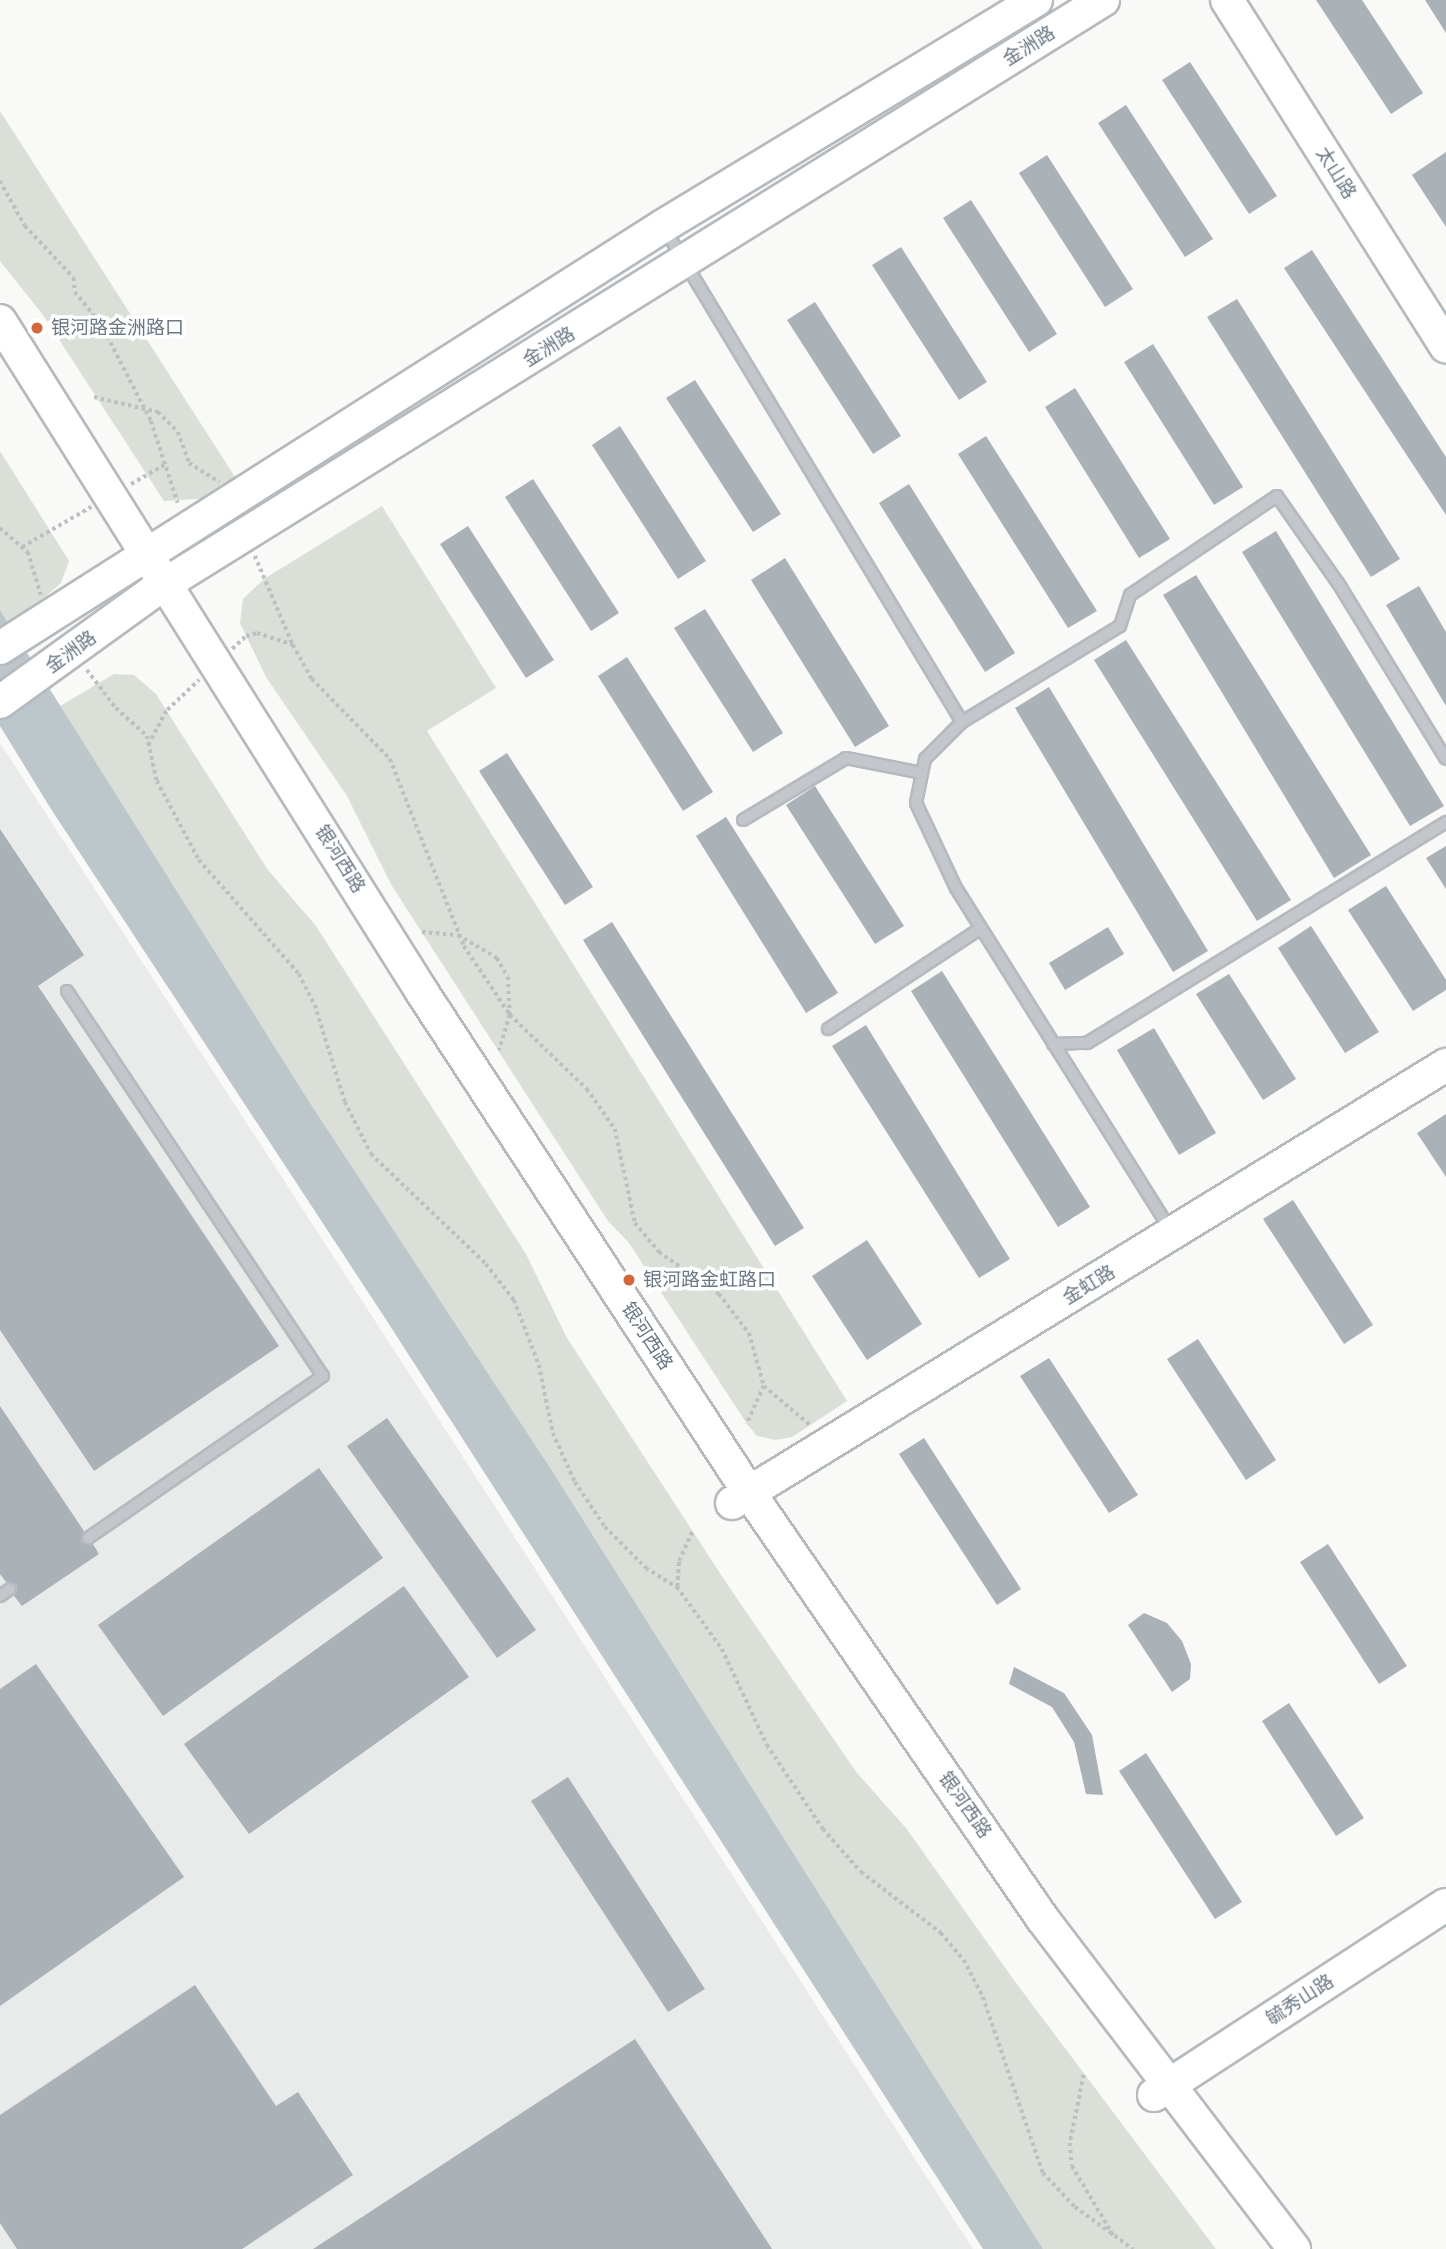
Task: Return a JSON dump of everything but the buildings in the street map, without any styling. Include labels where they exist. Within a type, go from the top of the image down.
[{"type":"main road","name":"金洲路","points":[[0,648],[42,610],[141,559],[663,226],[1036,0]]},
{"type":"main road","name":"金洲路","points":[[0,702],[161,587],[1103,0]]},
{"type":"main road","name":"太山路","points":[[1227,0],[1446,347]]},
{"type":"main road","name":"银河西路","points":[[0,321],[141,559]]},
{"type":"main road","name":"银河西路","points":[[0,353],[161,587],[740,1497],[1034,1933],[1161,2091],[1294,2249]]},
{"type":"main road","name":"金虹路","points":[[740,1497],[1173,1235],[1446,1065]]},
{"type":"main road","name":"毓秀山路","points":[[1161,2091],[1446,1905]]},
{"type":"main road","name":"银河西路","points":[[1161,2091],[1271,2249]]},
{"type":"lane","points":[[663,226],[683,264],[962,722]]},
{"type":"lane","points":[[1173,1235],[956,888],[916,803],[925,759],[962,722],[1120,626],[1130,595],[1277,496],[1338,583],[1446,759]]},
{"type":"lane","points":[[743,820],[846,758],[922,773]]},
{"type":"lane","points":[[1053,1044],[1087,1044],[1446,822]]},
{"type":"lane","points":[[828,1030],[981,928]]},
{"type":"lane","points":[[67,991],[323,1376],[88,1538]]},
{"type":"lane","points":[[0,1597],[10,1590]]},
{"type":"path","points":[[0,181],[25,226],[74,278],[75,292],[101,324],[151,421],[178,503]]},
{"type":"path","points":[[0,528],[28,552],[42,610]]},
{"type":"path","points":[[21,547],[50,530]]},
{"type":"path","points":[[226,654],[246,636],[257,633],[293,645],[312,679],[390,759],[419,825],[458,935],[510,1015],[602,1108],[615,1129],[635,1223],[659,1252],[719,1294],[734,1311],[749,1333],[764,1386],[810,1425]]},
{"type":"path","points":[[80,660],[116,708],[147,736],[157,781],[199,860],[299,974],[315,1005],[345,1102],[371,1154],[486,1264],[514,1300],[539,1365],[553,1433],[575,1482],[605,1527],[646,1568],[677,1587],[722,1649],[767,1745],[823,1829],[861,1872],[941,1933],[964,1960],[984,1997],[1043,2173],[1075,2207],[1133,2249]]},
{"type":"path","points":[[148,746],[167,710],[206,673]]},
{"type":"path","points":[[422,932],[458,935],[498,958],[508,976],[510,1015],[499,1050]]},
{"type":"path","points":[[747,1424],[764,1386]]},
{"type":"path","points":[[677,1587],[680,1561],[692,1532]]},
{"type":"path","points":[[1084,2075],[1070,2143],[1072,2166],[1117,2240]]},
{"type":"shaded area","points":[[0,111],[237,480],[211,498],[164,501],[43,315],[0,261]]},
{"type":"shaded area","points":[[0,451],[69,561],[61,583],[11,627],[0,610]]},
{"type":"shaded area","points":[[382,506],[496,688],[427,731],[847,1401],[792,1437],[775,1440],[757,1436],[629,1243],[608,1221],[392,886],[347,796],[266,677],[240,623],[243,599],[264,579]]},
{"type":"shaded area","points":[[0,610],[310,1103],[551,1469],[1043,2249],[983,2249],[385,1318],[51,809],[0,726]]},
{"type":"shaded area","points":[[114,674],[134,675],[156,694],[268,870],[316,926],[526,1254],[567,1338],[727,1584],[857,1773],[906,1828],[1016,1983],[1216,2249],[1043,2249],[551,1469],[310,1103],[60,706]]},
{"type":"shaded area","points":[[0,743],[405,1367],[973,2249],[0,2249]]},
{"type":"place","name":"银河路金洲路口","points":[[37,328]]},
{"type":"place","name":"银河路金虹路口","points":[[629,1280]]}]
